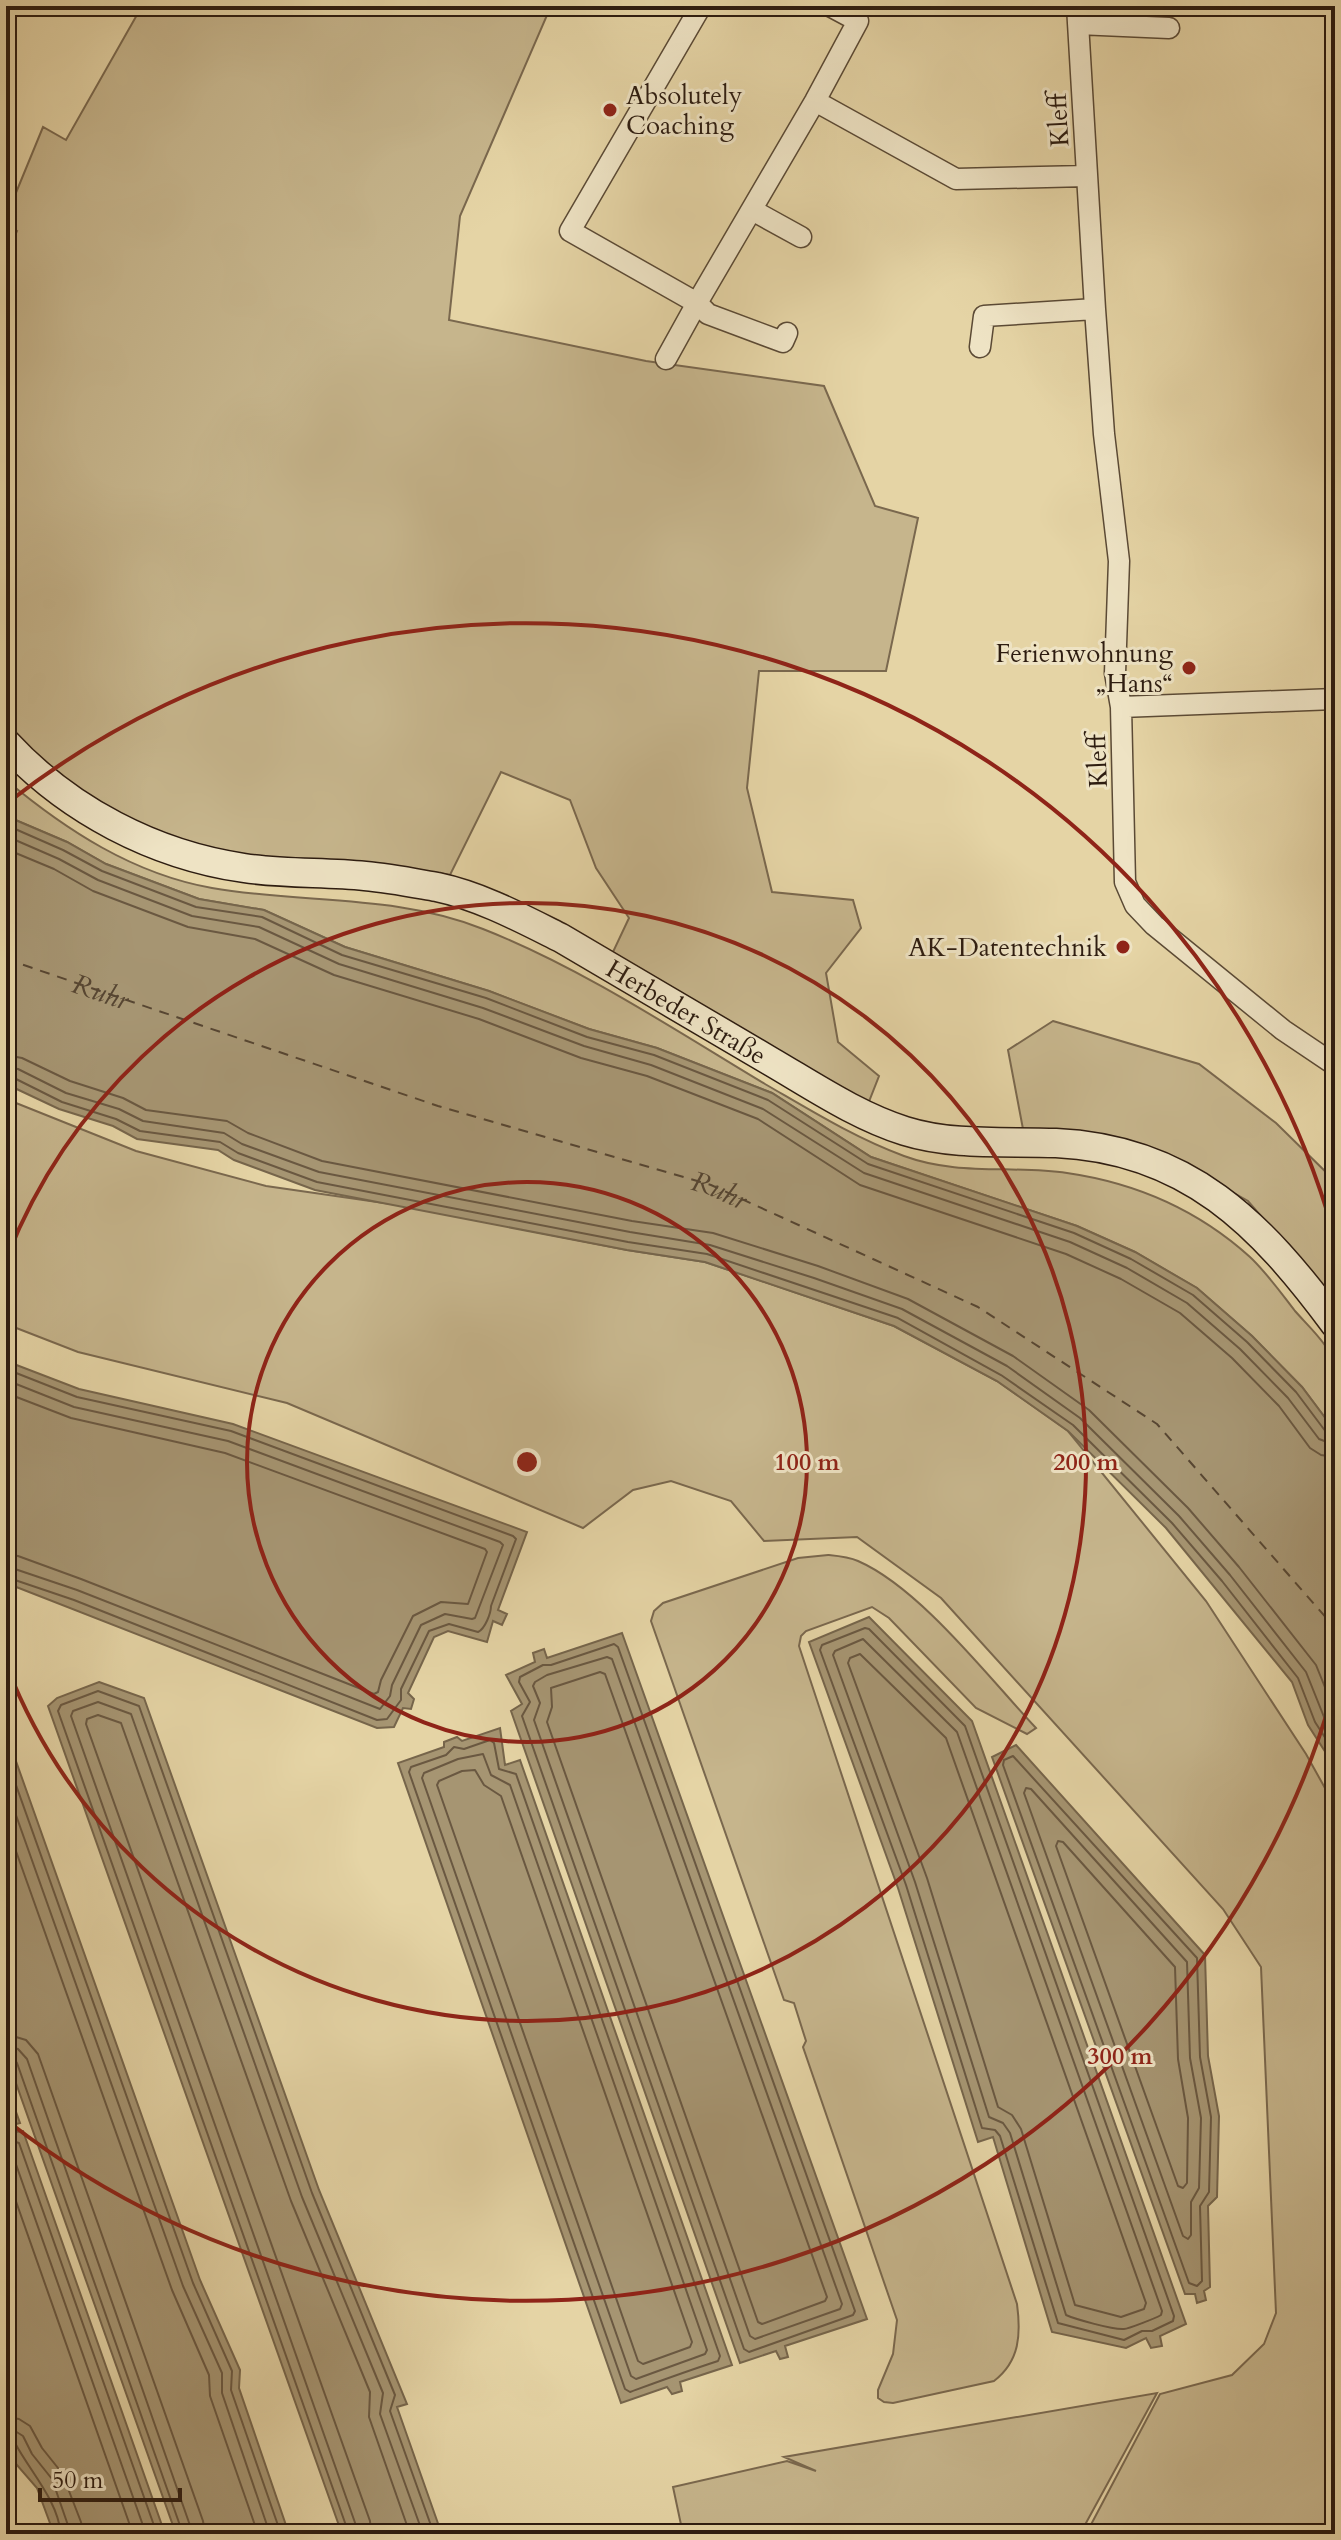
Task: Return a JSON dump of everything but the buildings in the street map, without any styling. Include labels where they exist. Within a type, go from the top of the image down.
[{"type":"main road","name":"Herbeder Straße","points":[[6,743],[50,784],[86,810],[126,831],[184,854],[245,868],[367,876],[440,888],[516,916],[561,938],[835,1099],[904,1131],[937,1138],[1059,1143],[1096,1148],[1157,1166],[1217,1196],[1238,1213],[1301,1278],[1335,1324]]},
{"type":"street","points":[[701,6],[570,231],[697,303],[708,314],[783,342],[787,333]]},
{"type":"street","points":[[666,359],[858,21],[830,6]]},
{"type":"street","name":"Kleff","points":[[1169,28],[1078,15],[1104,434],[1119,561],[1115,673],[1121,707],[1125,882],[1135,905],[1154,925],[1283,1030],[1335,1065]]},
{"type":"street","points":[[815,101],[956,179],[1087,176]]},
{"type":"street","points":[[752,210],[801,237]]},
{"type":"street","points":[[980,347],[984,316],[1095,309]]},
{"type":"street","points":[[1121,707],[1335,699]]},
{"type":"shaded area","points":[[142,6],[551,6],[460,216],[449,320],[646,361],[824,386],[875,506],[918,518],[886,671],[759,671],[747,788],[772,892],[853,900],[861,928],[826,973],[838,1042],[879,1076],[868,1104],[612,954],[629,918],[596,868],[570,800],[501,772],[450,875],[371,863],[242,854],[163,833],[104,805],[51,768],[6,723],[6,257],[17,231],[6,225],[6,217],[43,127],[66,140]]},
{"type":"shaded area","points":[[6,780],[52,816],[102,848],[183,881],[246,893],[417,910],[483,929],[519,944],[662,1021],[816,1113],[904,1156],[945,1166],[1067,1173],[1117,1184],[1165,1201],[1209,1225],[1250,1257],[1325,1345],[1335,1368],[1335,1431],[1302,1387],[1252,1336],[1197,1288],[1135,1252],[1077,1226],[871,1157],[772,1093],[657,1048],[589,1029],[489,991],[345,947],[264,910],[199,899],[106,864],[67,842],[6,816]]},
{"type":"shaded area","points":[[1053,1021],[1199,1064],[1276,1123],[1335,1181],[1335,1302],[1248,1201],[1157,1150],[1079,1131],[1023,1129],[1008,1050]]},
{"type":"shaded area","points":[[6,1099],[136,1151],[266,1186],[405,1206],[627,1250],[705,1262],[894,1326],[997,1381],[1068,1431],[1206,1601],[1306,1754],[1335,1806],[1335,2534],[1086,2534],[1160,2394],[1232,2375],[1264,2344],[1276,2313],[1261,1967],[1223,1909],[941,1598],[857,1537],[764,1541],[731,1501],[671,1481],[633,1490],[583,1528],[287,1403],[78,1352],[6,1324]]},
{"type":"shaded area","points":[[828,1555],[858,1561],[905,1591],[953,1636],[1036,1728],[1027,1734],[976,1708],[889,1618],[872,1607],[806,1631],[801,1636],[799,1646],[1017,2304],[1017,2346],[1009,2365],[994,2381],[893,2403],[878,2398],[878,2390],[893,2354],[897,2320],[803,2047],[806,2041],[794,2003],[784,2000],[651,1621],[654,1611],[663,1603],[798,1558]]},
{"type":"shaded area","points":[[1157,2393],[1080,2534],[683,2534],[673,2487],[787,2461],[816,2471],[784,2457]]},
{"type":"water","name":"Ruhr","points":[[6,816],[67,842],[106,864],[199,899],[264,910],[345,947],[489,991],[589,1029],[657,1048],[772,1093],[871,1157],[1077,1226],[1135,1252],[1197,1288],[1252,1336],[1302,1387],[1335,1431],[1335,1767],[1308,1725],[1292,1682],[1166,1528],[1068,1431],[997,1381],[894,1326],[705,1262],[315,1190],[234,1160],[218,1150],[137,1139],[113,1126],[59,1109],[6,1084]]},
{"type":"water","points":[[6,1361],[79,1389],[233,1424],[527,1532],[498,1610],[507,1614],[502,1625],[493,1621],[487,1642],[448,1631],[434,1637],[408,1693],[414,1699],[411,1709],[403,1708],[394,1727],[377,1728],[6,1583]]},
{"type":"water","points":[[869,1617],[972,1721],[1186,2324],[1160,2336],[1162,2346],[1151,2348],[1146,2338],[1126,2348],[1052,2332],[993,2137],[978,2142],[898,1888],[809,1642]]},
{"type":"water","points":[[622,1633],[867,2319],[785,2346],[788,2357],[780,2359],[776,2351],[740,2363],[511,1711],[522,1704],[506,1675],[535,1662],[533,1653],[544,1649],[547,1658]]},
{"type":"water","points":[[99,1682],[144,1698],[319,2190],[407,2404],[397,2407],[441,2532],[342,2534],[48,1706],[57,1698]]},
{"type":"water","points":[[500,1728],[505,1765],[520,1760],[732,2365],[680,2382],[682,2391],[672,2394],[667,2387],[621,2403],[398,1763],[444,1747],[444,1742],[457,1737],[462,1741]]},
{"type":"water","points":[[6,1733],[200,2280],[240,2370],[239,2388],[289,2534],[176,2534],[6,2055]]},
{"type":"water","points":[[1016,1745],[1205,1955],[1208,2056],[1219,2116],[1217,2197],[1208,2206],[1210,2287],[1204,2291],[1206,2300],[1197,2303],[1195,2294],[1185,2294],[992,1757]]},
{"type":"water","points":[[6,2084],[20,2123],[8,2126],[10,2133],[23,2131],[165,2534],[54,2534],[37,2488],[16,2464],[6,2439]]},
{"type":"ferry route","points":[[6,959],[438,1106],[711,1185],[978,1307],[1157,1424],[1335,1628]]},
{"type":"place","name":"Absolutely Coaching","points":[[610,110]]},
{"type":"place","name":"Ferienwohnung „Hans“","points":[[1189,668]]},
{"type":"place","name":"AK-Datentechnik","points":[[1123,947]]}]
